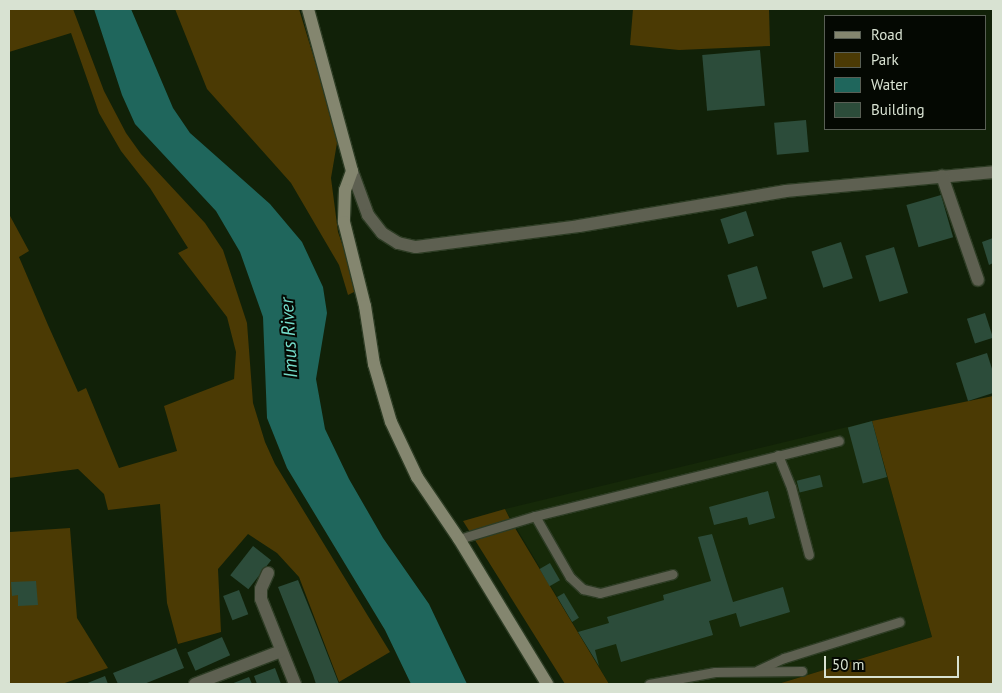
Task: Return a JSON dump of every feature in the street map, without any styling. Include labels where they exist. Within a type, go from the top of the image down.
[{"type":"main road","points":[[308,9],[352,170],[344,204],[351,256],[365,306],[374,364],[391,422],[417,477],[459,539],[547,684]]},
{"type":"street","points":[[352,170],[368,215],[382,233],[398,243],[416,247],[579,226],[786,191],[993,172]]},
{"type":"street","points":[[942,176],[978,280]]},
{"type":"street","points":[[268,572],[261,589],[261,599],[295,684]]},
{"type":"street","points":[[195,684],[212,681],[281,651]]},
{"type":"lane","points":[[459,539],[535,516],[839,441]]},
{"type":"lane","points":[[778,455],[791,486],[809,555]]},
{"type":"lane","points":[[535,516],[570,577],[583,589],[600,593],[673,574]]},
{"type":"lane","points":[[754,672],[784,658],[899,622]]},
{"type":"lane","points":[[649,684],[715,672],[802,671]]},
{"type":"shaded area","points":[[872,421],[932,637],[778,684],[609,684],[505,509]]},
{"type":"green space","points":[[9,9],[73,9],[104,91],[126,133],[141,154],[205,223],[223,250],[247,323],[253,403],[265,442],[275,464],[390,652],[339,682],[299,577],[277,553],[248,534],[218,569],[221,632],[178,644],[167,603],[160,504],[108,510],[104,494],[78,469],[9,478],[9,214],[29,251],[19,257],[48,325],[78,392],[86,388],[119,468],[177,451],[164,406],[234,379],[236,352],[227,317],[178,253],[188,248],[150,188],[121,151],[99,113],[71,33],[9,52]]},
{"type":"green space","points":[[175,9],[299,9],[338,137],[331,178],[338,232],[358,290],[348,295],[339,265],[291,183],[207,89]]},
{"type":"green space","points":[[633,9],[769,9],[770,46],[679,50],[630,45]]},
{"type":"green space","points":[[993,396],[993,684],[778,684],[932,637],[872,421]]},
{"type":"green space","points":[[505,509],[609,684],[565,684],[463,521]]},
{"type":"green space","points":[[70,528],[77,618],[108,668],[62,684],[9,684],[10,532]]},
{"type":"water","name":"Imus River","points":[[94,9],[131,9],[173,108],[190,133],[270,204],[302,242],[323,287],[327,313],[316,379],[325,429],[349,479],[383,538],[429,604],[467,684],[411,684],[385,630],[287,468],[267,418],[263,317],[240,252],[216,211],[135,124],[122,95]]},
{"type":"building","points":[[760,50],[765,106],[707,111],[702,55]]},
{"type":"building","points":[[806,120],[809,152],[777,155],[774,123]]},
{"type":"building","points":[[941,195],[953,237],[919,247],[906,205]]},
{"type":"building","points":[[746,211],[754,236],[728,244],[720,219]]},
{"type":"building","points":[[993,238],[993,263],[989,265],[982,242]]},
{"type":"building","points":[[841,242],[853,278],[823,288],[812,252]]},
{"type":"building","points":[[894,247],[908,293],[879,302],[865,256]]},
{"type":"building","points":[[757,266],[767,299],[737,308],[727,275]]},
{"type":"building","points":[[985,313],[993,338],[975,344],[967,319]]},
{"type":"building","points":[[987,353],[993,372],[993,393],[968,401],[956,363]]},
{"type":"building","points":[[872,421],[887,477],[863,483],[848,427]]},
{"type":"building","points":[[820,475],[823,487],[800,492],[797,481]]},
{"type":"building","points":[[768,491],[775,518],[749,525],[747,517],[714,525],[709,507]]},
{"type":"building","points":[[712,534],[733,602],[783,587],[790,612],[740,627],[736,613],[709,621],[713,635],[621,662],[616,644],[595,650],[599,666],[578,632],[609,623],[607,617],[664,600],[663,595],[711,581],[698,537]]},
{"type":"building","points":[[253,546],[271,560],[248,589],[230,575]]},
{"type":"building","points":[[550,563],[560,580],[550,586],[540,569]]},
{"type":"building","points":[[298,580],[339,684],[316,684],[278,587]]},
{"type":"building","points":[[36,581],[38,605],[18,606],[18,595],[12,596],[11,582]]},
{"type":"building","points":[[239,590],[248,614],[232,620],[223,596]]},
{"type":"building","points":[[564,593],[579,618],[572,622],[557,597]]},
{"type":"building","points":[[222,637],[230,655],[195,671],[187,652]]},
{"type":"building","points":[[176,648],[184,668],[144,684],[118,684],[113,673]]},
{"type":"building","points":[[275,668],[281,684],[257,684],[254,676]]},
{"type":"building","points":[[105,676],[108,684],[85,684]]},
{"type":"building","points":[[249,677],[252,684],[231,684]]}]
